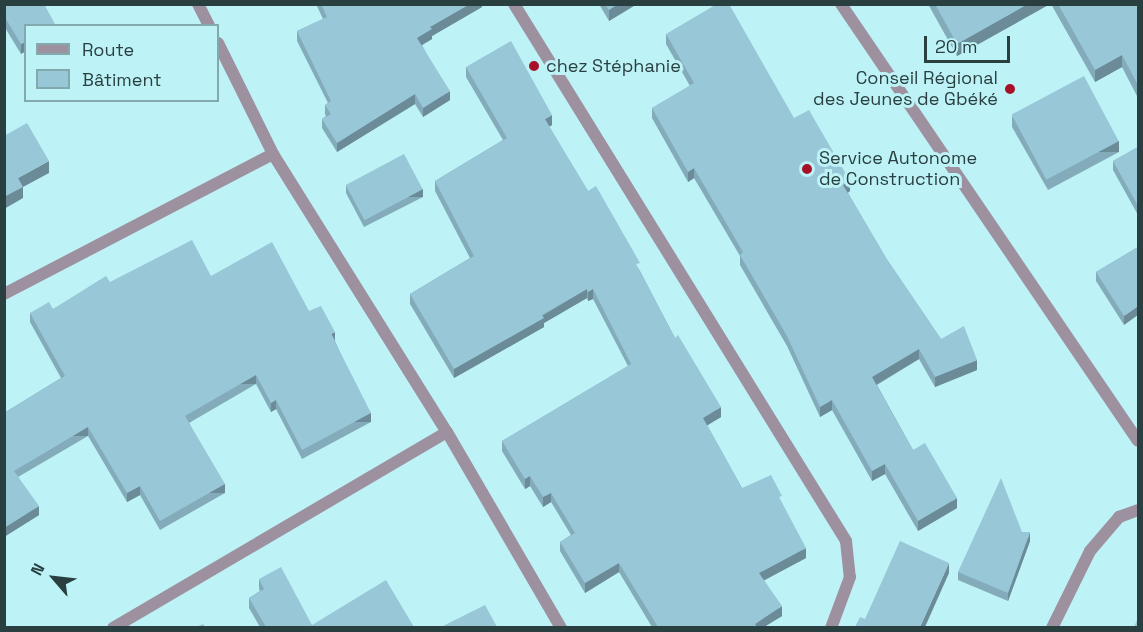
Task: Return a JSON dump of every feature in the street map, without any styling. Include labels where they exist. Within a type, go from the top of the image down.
[{"type":"street","points":[[198,4],[208,24]]},
{"type":"street","points":[[514,4],[846,540],[850,577],[831,627]]},
{"type":"street","points":[[841,4],[1138,441]]},
{"type":"street","points":[[219,45],[273,154],[447,432],[561,627]]},
{"type":"street","points":[[4,294],[273,154]]},
{"type":"street","points":[[113,627],[447,432]]},
{"type":"street","points":[[1052,627],[1090,551],[1119,517],[1138,510]]},
{"type":"building","points":[[4,4],[44,4],[55,24],[24,24],[24,43],[21,44],[4,16]]},
{"type":"building","points":[[321,4],[470,4],[430,27],[432,29],[417,38],[450,91],[423,108],[415,94],[337,143],[322,119],[331,114],[325,105],[331,101],[297,31],[327,17]]},
{"type":"building","points":[[605,4],[618,4],[609,10]]},
{"type":"building","points":[[717,4],[729,4],[794,118],[809,110],[850,181],[843,185],[886,258],[941,339],[964,326],[977,360],[935,377],[919,349],[872,377],[913,450],[925,443],[957,498],[918,521],[885,464],[872,471],[832,400],[820,407],[787,336],[740,255],[743,252],[694,168],[688,172],[652,108],[694,83],[666,34]]},
{"type":"building","points":[[935,4],[1028,4],[957,44]]},
{"type":"building","points":[[1058,4],[1138,4],[1138,85],[1122,55],[1095,70]]},
{"type":"building","points":[[511,41],[552,115],[545,119],[588,191],[596,186],[640,263],[636,264],[675,338],[678,335],[721,407],[703,418],[742,488],[771,475],[782,496],[779,497],[806,548],[759,573],[782,606],[755,624],[757,627],[658,627],[619,563],[585,583],[560,542],[575,533],[551,493],[543,497],[530,476],[525,479],[502,441],[631,364],[593,289],[588,292],[587,289],[542,315],[544,318],[454,369],[410,294],[474,256],[435,181],[507,138],[466,67]]},
{"type":"building","points":[[1084,76],[1119,141],[1046,180],[1012,114]]},
{"type":"building","points":[[27,123],[49,161],[18,178],[23,187],[4,197],[4,136]]},
{"type":"building","points":[[1138,147],[1138,206],[1113,161]]},
{"type":"building","points":[[404,154],[423,189],[365,220],[346,185]]},
{"type":"building","points":[[192,240],[211,276],[272,242],[309,311],[321,306],[335,332],[331,334],[371,413],[302,450],[276,400],[271,403],[256,375],[185,416],[225,484],[160,521],[140,486],[127,493],[88,427],[14,471],[39,506],[4,528],[4,413],[65,376],[30,313],[49,302],[53,309],[106,276],[110,282]]},
{"type":"building","points":[[1138,247],[1138,306],[1124,316],[1096,272]]},
{"type":"building","points":[[1001,478],[1022,532],[1030,532],[1008,593],[958,572]]},
{"type":"building","points":[[900,541],[949,563],[920,627],[855,627],[860,617],[865,619]]},
{"type":"building","points":[[281,567],[312,625],[386,580],[414,627],[266,627],[249,598],[264,589],[259,579]]},
{"type":"building","points":[[485,605],[497,627],[441,627]]},
{"type":"place","name":"chez Stéphanie","points":[[534,66]]},
{"type":"place","name":"Conseil Régional des Jeunes de Gbéké","points":[[1010,89]]},
{"type":"place","name":"Service Autonome de Construction","points":[[807,169]]}]
